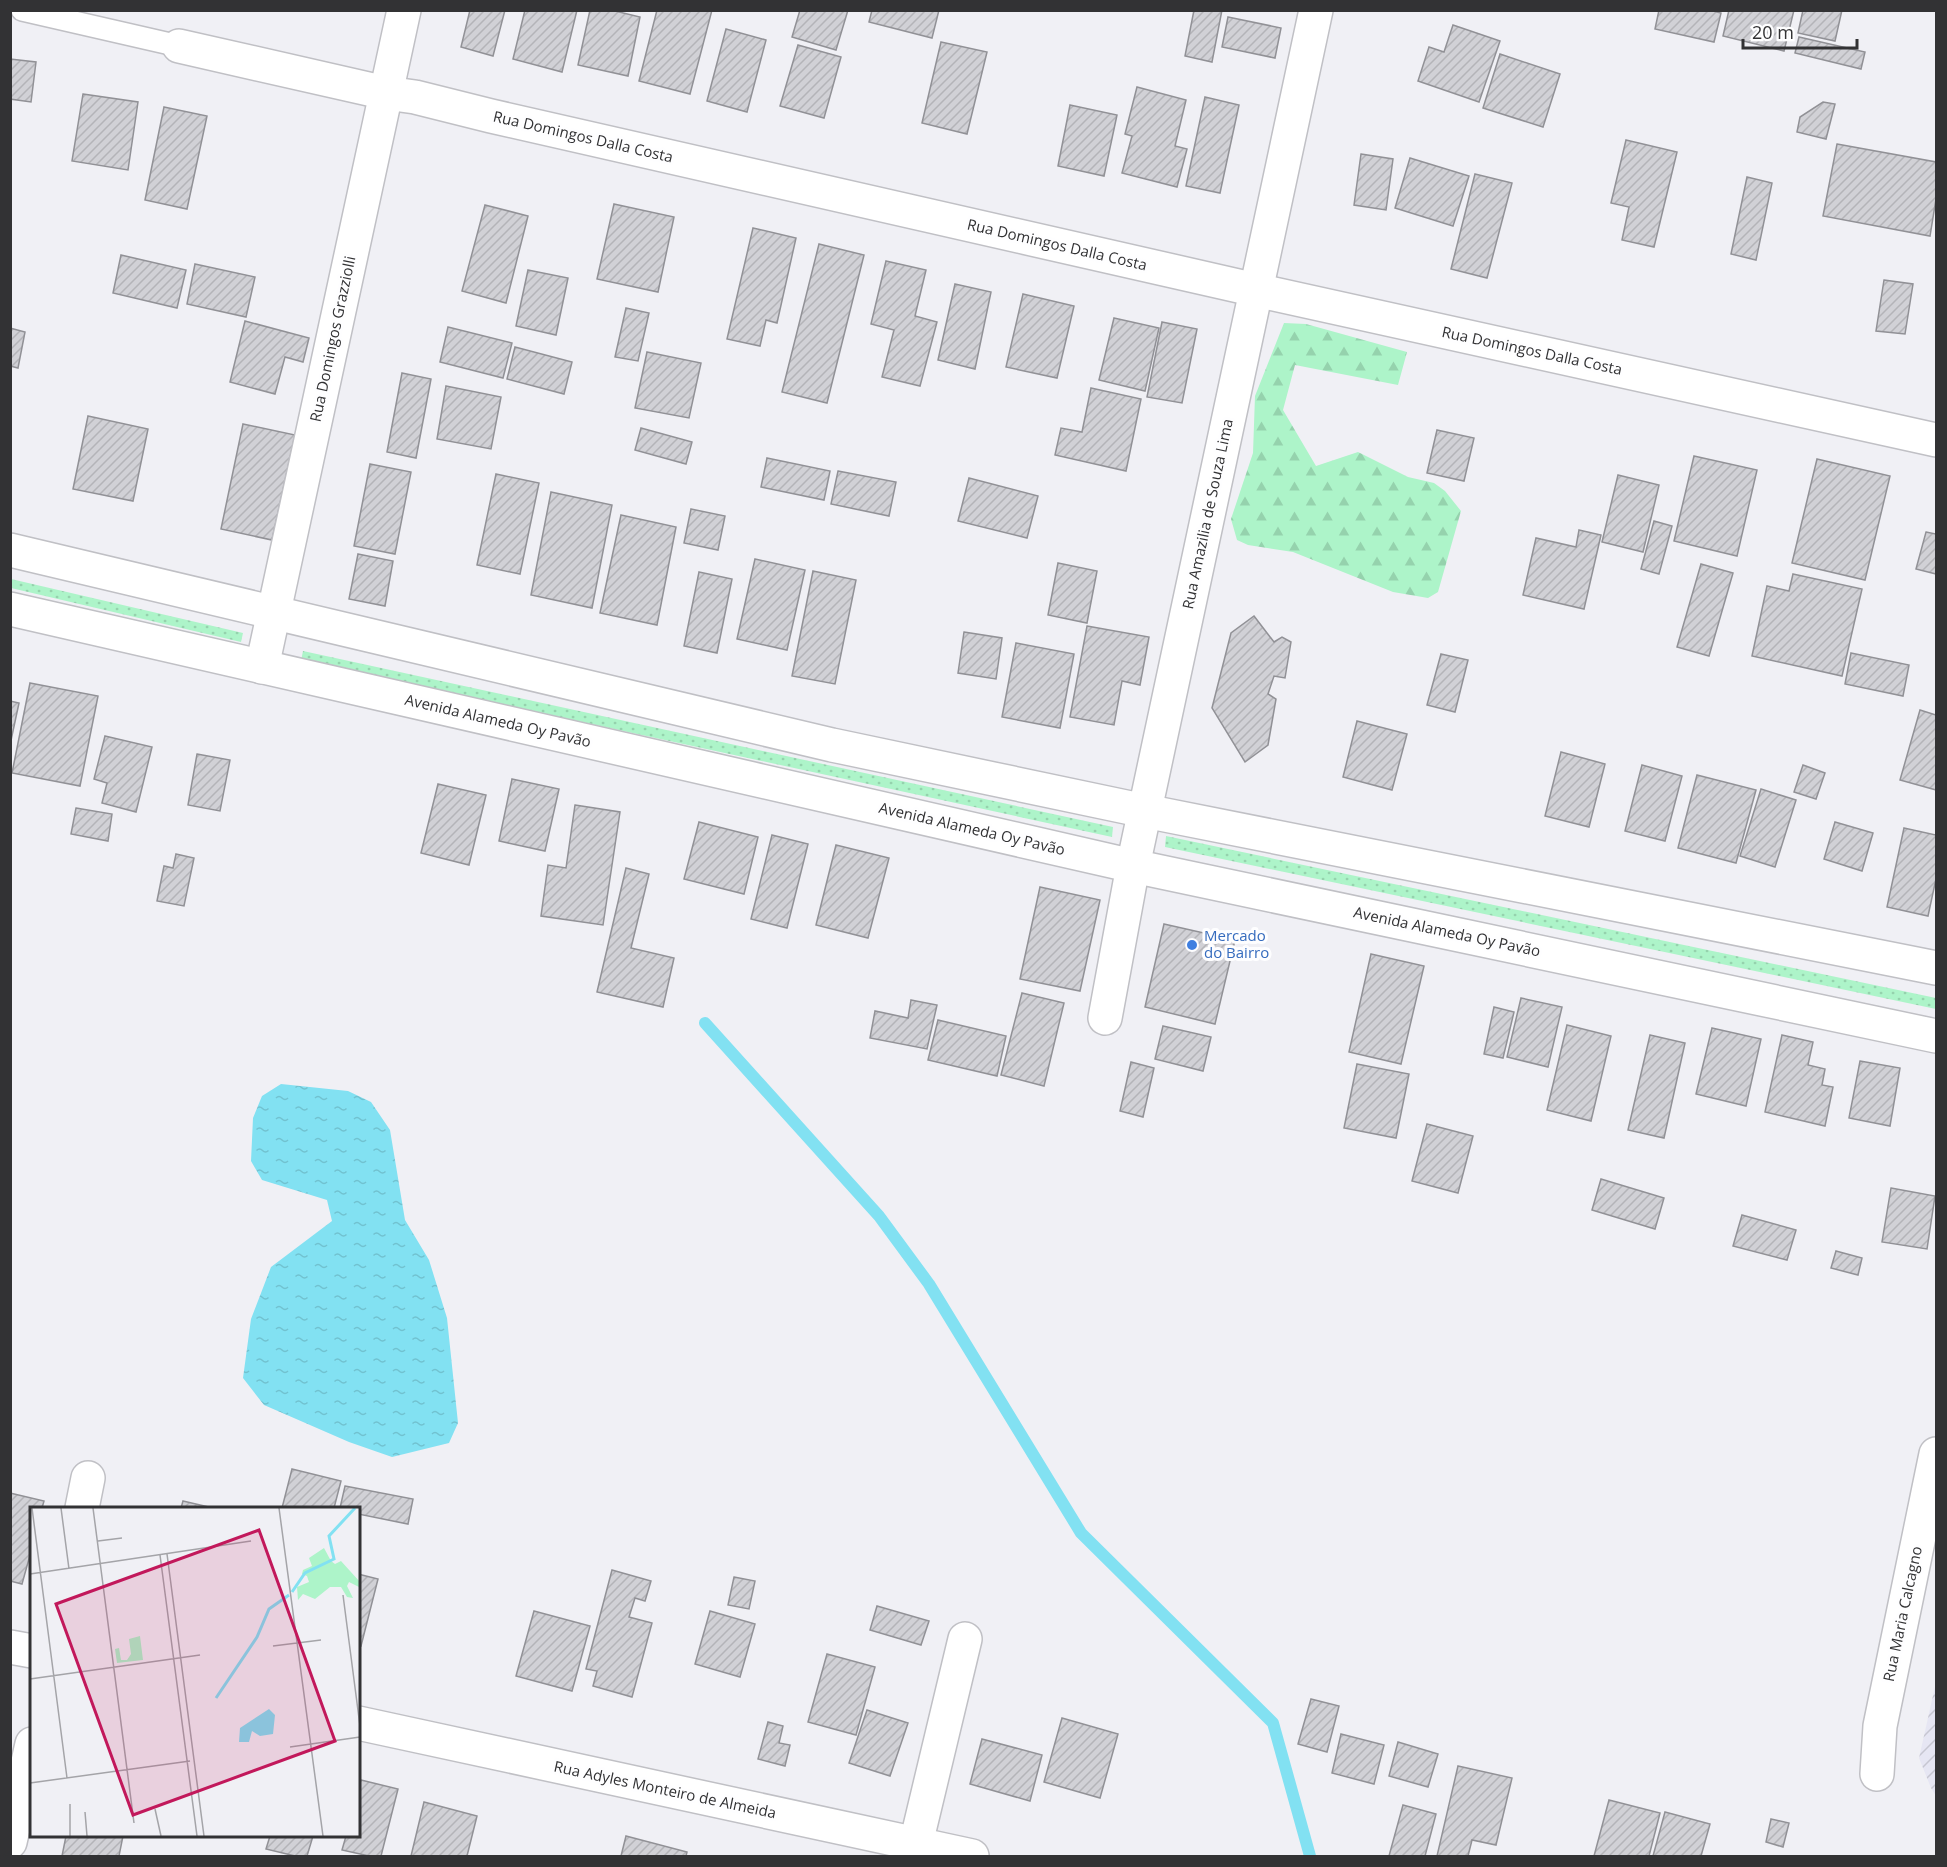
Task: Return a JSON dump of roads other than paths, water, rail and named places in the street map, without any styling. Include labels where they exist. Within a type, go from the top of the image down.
[{"type":"street","name":"Rua Domingos Grazziolli","points":[[262,667],[404,10]]},
{"type":"street","name":"Rua Amazilia de Souza Lima","points":[[1106,1018],[1133,866],[1316,10]]},
{"type":"street","name":"Rua Domingos Dalla Costa","points":[[179,46],[386,93],[415,97],[502,119],[1256,290],[1936,440]]},
{"type":"street","points":[[10,550],[832,745],[1145,812],[1936,968]]},
{"type":"street","name":"Avenida Alameda Oy Pavão","points":[[10,609],[1133,866],[1936,1036]]},
{"type":"street","name":"Rua Maria Calcagno","points":[[1877,1774],[1880,1726],[1936,1454]]},
{"type":"street","points":[[915,1850],[965,1639]]},
{"type":"street","points":[[10,1647],[30,1652]]},
{"type":"street","name":"Rua Adyles Monteiro de Almeida","points":[[360,1723],[915,1850],[972,1857]]},
{"type":"street","points":[[10,1842],[30,1753]]},
{"type":"lane","points":[[22,10],[179,46]]},
{"type":"water","points":[[281,1084],[348,1091],[371,1102],[390,1130],[405,1220],[429,1260],[447,1318],[458,1423],[449,1443],[392,1457],[349,1442],[264,1405],[243,1378],[251,1319],[271,1267],[332,1221],[327,1200],[262,1180],[251,1161],[253,1118],[262,1096]]},
{"type":"waterway","points":[[705,1023],[879,1216],[929,1284],[1081,1533],[1273,1723],[1310,1856]]},
{"type":"place","name":"Mercado do Bairro","points":[[1192,945]]}]
